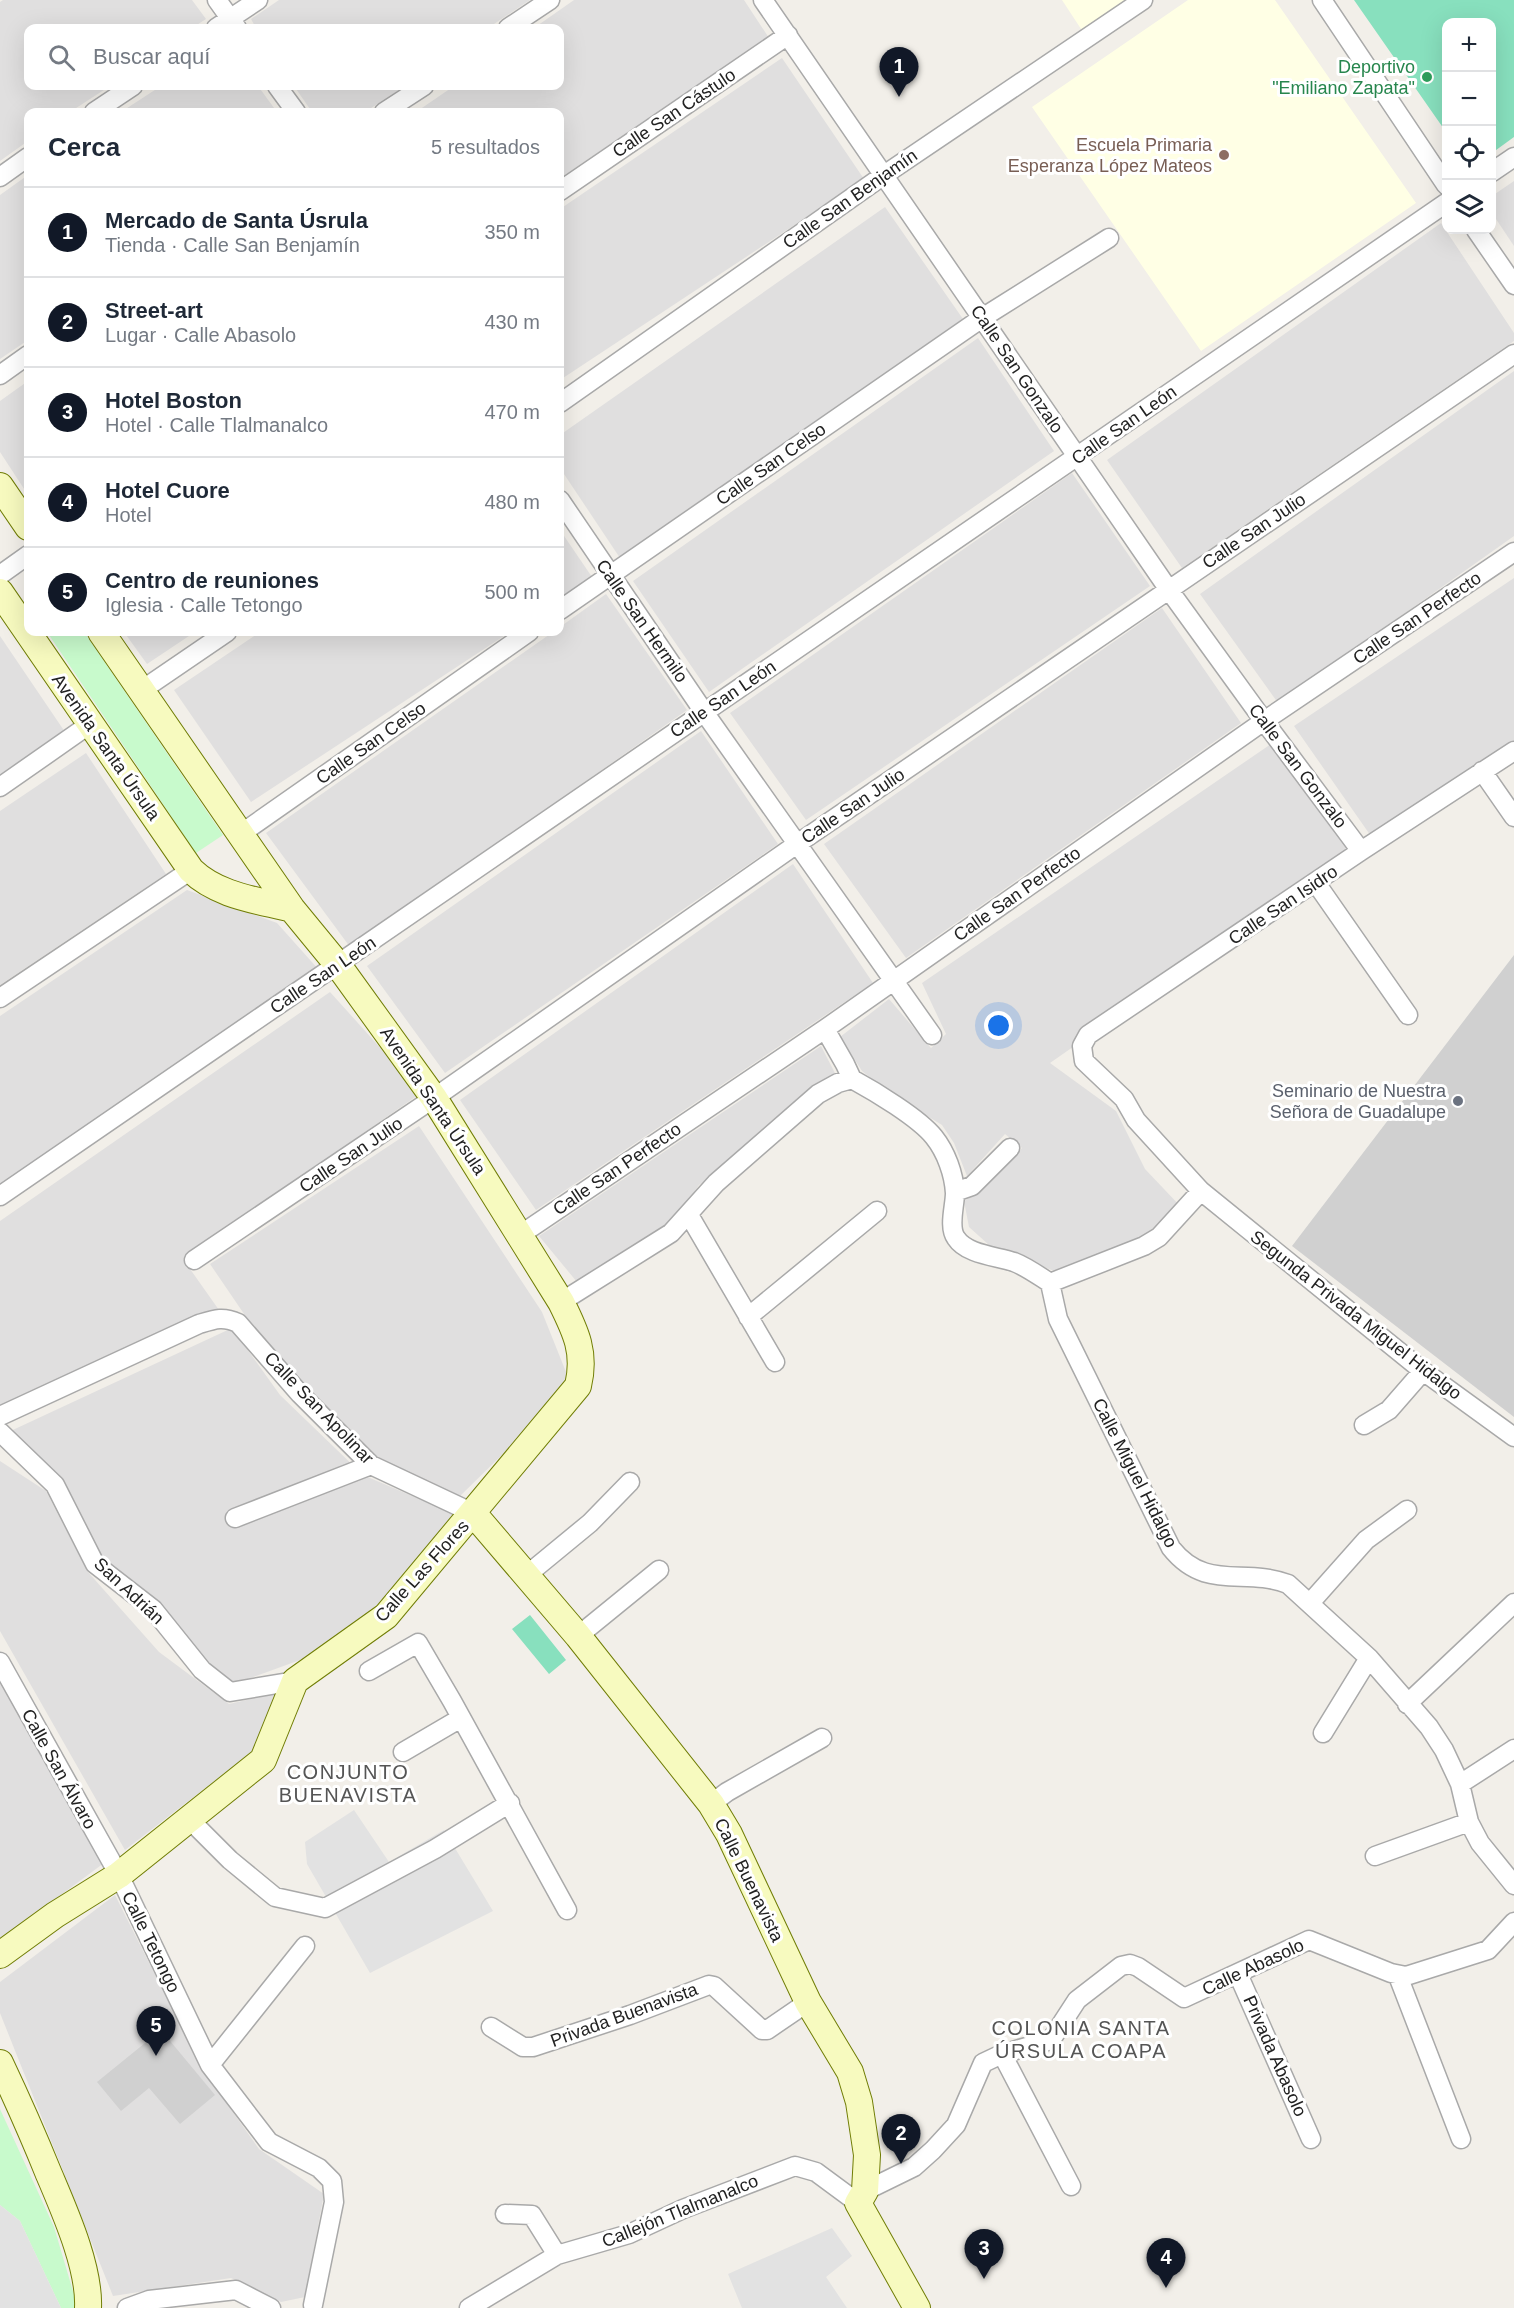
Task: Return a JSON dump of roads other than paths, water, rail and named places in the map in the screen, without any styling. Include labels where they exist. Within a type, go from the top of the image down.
[{"type":"street","points":[[218,0],[228,24]]},
{"type":"street","points":[[229,24],[258,0]]},
{"type":"street","points":[[514,24],[550,0]]},
{"type":"street","name":"Calle San Gonzalo","points":[[763,0],[1169,590],[1361,851]]},
{"type":"street","name":"Calle San Benjamín","points":[[564,400],[884,175],[1143,0]]},
{"type":"street","points":[[1322,0],[1443,180]]},
{"type":"street","name":"Calle San Cástulo","points":[[564,188],[788,35]]},
{"type":"street","points":[[100,108],[127,90]]},
{"type":"street","points":[[280,90],[293,108]]},
{"type":"street","points":[[390,108],[418,90]]},
{"type":"street","points":[[1496,169],[1514,157]]},
{"type":"street","points":[[0,177],[24,160]]},
{"type":"street","name":"Calle San León","points":[[0,1196],[1442,205]]},
{"type":"street","points":[[1479,234],[1514,285]]},
{"type":"street","name":"Calle San Celso","points":[[564,607],[982,318],[1109,238]]},
{"type":"street","name":"Calle San Julio","points":[[194,1260],[435,1098],[797,844],[1514,354]]},
{"type":"street","points":[[0,375],[24,358]]},
{"type":"street","points":[[0,486],[24,521]]},
{"type":"street","name":"Calle San Hermilo","points":[[564,506],[704,712],[932,1035]]},
{"type":"street","name":"Calle San Perfecto","points":[[520,1235],[825,1029],[1264,721],[1514,552]]},
{"type":"street","points":[[0,575],[24,558]]},
{"type":"street","name":"Avenida Santa Úrsula","points":[[0,592],[24,627]]},
{"type":"street","name":"Avenida Santa Úrsula","points":[[30,636],[191,870],[204,882],[227,892],[292,909]]},
{"type":"street","name":"Avenida Santa Úrsula","points":[[104,636],[242,833],[292,909],[338,965],[435,1098],[561,1302]]},
{"type":"street","points":[[142,690],[221,636]]},
{"type":"street","name":"Calle San Celso","points":[[242,833],[523,636]]},
{"type":"street","points":[[0,787],[90,724]]},
{"type":"street","name":"Calle San Isidro","points":[[1094,1072],[1084,1061],[1082,1046],[1088,1035],[1514,751]]},
{"type":"street","points":[[1482,771],[1514,817]]},
{"type":"street","points":[[0,998],[191,870]]},
{"type":"street","points":[[1316,883],[1408,1015]]},
{"type":"street","points":[[825,1029],[846,1064],[852,1079],[876,1092],[934,1136],[945,1155],[952,1174],[955,1192],[953,1224],[955,1237],[963,1245],[1016,1263],[1050,1283],[1144,1246],[1159,1237],[1201,1191]]},
{"type":"street","name":"Segunda Privada Miguel Hidalgo","points":[[1094,1072],[1124,1098],[1136,1120],[1201,1191],[1423,1371],[1514,1437]]},
{"type":"street","points":[[561,1302],[671,1233],[716,1183],[818,1094],[838,1083],[852,1079]]},
{"type":"street","points":[[955,1192],[972,1186],[1010,1148]]},
{"type":"street","points":[[748,1317],[877,1211]]},
{"type":"street","points":[[689,1215],[775,1362]]},
{"type":"street","name":"Calle Miguel Hidalgo","points":[[1050,1283],[1058,1319],[1176,1554],[1194,1570],[1211,1575],[1275,1579],[1288,1584],[1369,1658],[1429,1727],[1444,1750],[1460,1784],[1469,1822],[1480,1844],[1514,1885]]},
{"type":"street","name":"Calle Las Flores","points":[[295,1681],[386,1616],[578,1386],[582,1370],[581,1351],[574,1328],[561,1302]]},
{"type":"street","name":"Calle San Apolinar","points":[[0,1416],[199,1324],[217,1318],[227,1318],[238,1323],[300,1394],[371,1465],[474,1513]]},
{"type":"street","points":[[1364,1425],[1389,1410],[1423,1371]]},
{"type":"street","name":"San Adrián","points":[[0,1432],[55,1485],[95,1564],[153,1609],[202,1670],[230,1692],[295,1681]]},
{"type":"street","points":[[235,1518],[371,1465]]},
{"type":"street","points":[[528,1574],[590,1523],[630,1482]]},
{"type":"street","points":[[1310,1602],[1366,1540],[1407,1510]]},
{"type":"street","name":"Calle Buenavista","points":[[474,1513],[528,1574],[578,1636],[711,1804],[729,1834],[808,2002],[850,2072],[859,2102],[867,2155],[861,2197]]},
{"type":"street","points":[[578,1636],[659,1570]]},
{"type":"street","points":[[1407,1704],[1514,1603]]},
{"type":"street","points":[[369,1671],[418,1643],[510,1803],[567,1910]]},
{"type":"street","points":[[1323,1733],[1369,1658]]},
{"type":"street","name":"Calle San Álvaro","points":[[0,1662],[119,1875]]},
{"type":"street","points":[[0,1955],[119,1875],[263,1760],[295,1681]]},
{"type":"street","points":[[403,1752],[461,1718]]},
{"type":"street","points":[[711,1804],[727,1792],[822,1738]]},
{"type":"street","points":[[1460,1784],[1514,1749]]},
{"type":"street","points":[[189,1819],[230,1860],[275,1897],[325,1908],[435,1849],[510,1803]]},
{"type":"street","points":[[1375,1856],[1469,1822]]},
{"type":"street","name":"Calle Tetongo","points":[[119,1875],[210,2065],[269,2142],[320,2168],[332,2181],[334,2202],[312,2307]]},
{"type":"street","points":[[1461,2139],[1398,1976],[1406,1976],[1488,1950],[1514,1922]]},
{"type":"street","name":"Calle Abasolo","points":[[861,2197],[914,2167],[956,2125],[983,2063],[1002,2054],[1051,2040],[1077,2000],[1121,1965],[1130,1964],[1138,1967],[1184,1998],[1309,1940],[1398,1976]]},
{"type":"street","points":[[210,2065],[305,1946]]},
{"type":"street","name":"Privada Abasolo","points":[[1238,1974],[1311,2139]]},
{"type":"street","name":"Privada Buenavista","points":[[491,2027],[523,2048],[533,2047],[630,2015],[709,1984],[762,2030],[767,2030],[808,2002]]},
{"type":"street","points":[[1002,2054],[1071,2186]]},
{"type":"street","points":[[0,2062],[18,2099],[70,2226],[79,2254],[88,2308]]},
{"type":"street","name":"Callejón Tlalmanalco","points":[[469,2308],[557,2255],[629,2234],[683,2209],[795,2166],[816,2172],[861,2197]]},
{"type":"street","points":[[861,2197],[917,2308]]},
{"type":"street","points":[[506,2214],[532,2215],[557,2255]]},
{"type":"street","points":[[127,2308],[149,2300],[236,2290],[271,2308]]},
{"type":"place","name":"Deportivo \"Emiliano Zapata\"","points":[[1427,77]]},
{"type":"place","name":"Mercado de Santa Úsrula","points":[[899,97]]},
{"type":"place","name":"Escuela Primaria Esperanza López Mateos","points":[[1224,155]]},
{"type":"place","name":"Seminario de Nuestra Señora de Guadalupe","points":[[1458,1101]]},
{"type":"place","name":"Centro de reuniones","points":[[156,2056]]},
{"type":"place","name":"Street-art","points":[[901,2164]]},
{"type":"place","name":"Hotel Boston","points":[[984,2279]]},
{"type":"place","name":"Hotel Cuore","points":[[1166,2288]]},
{"type":"district","name":"CONJUNTO BUENAVISTA","points":[[348,1784]]},
{"type":"district","name":"COLONIA SANTA ÚRSULA COAPA","points":[[1081,2040]]}]
